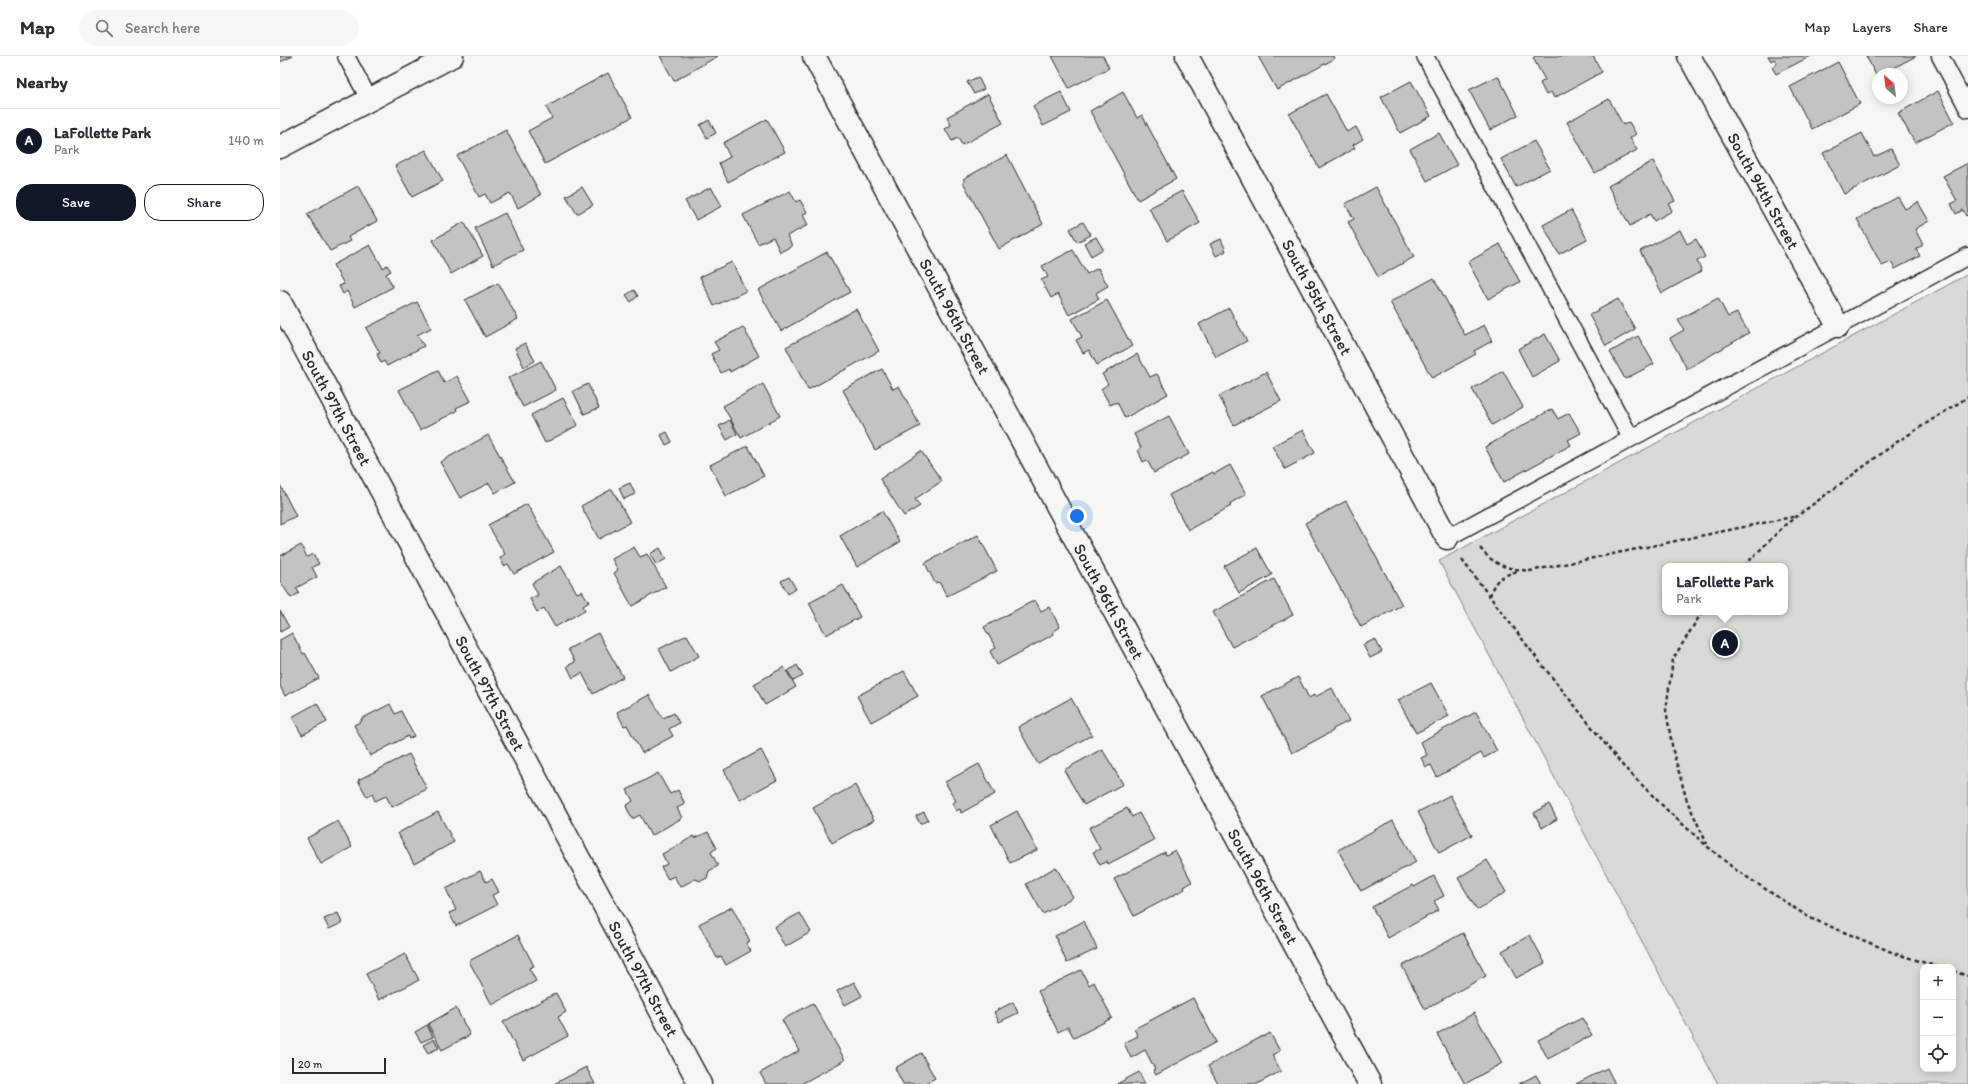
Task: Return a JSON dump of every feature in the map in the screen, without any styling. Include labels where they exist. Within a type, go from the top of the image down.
[{"type":"street","points":[[280,146],[452,56]]},
{"type":"street","name":"South 96th Street","points":[[814,56],[1370,1084]]},
{"type":"street","name":"South 95th Street","points":[[1187,56],[1456,533]]},
{"type":"street","name":"South 94th Street","points":[[1689,56],[1838,326]]},
{"type":"street","name":"South 97th Street","points":[[280,302],[700,1084]]},
{"type":"lane","points":[[346,56],[369,100]]},
{"type":"lane","points":[[1425,56],[1631,438]]},
{"type":"lane","points":[[1940,56],[1968,109]]},
{"type":"lane","points":[[1456,533],[1968,256]]},
{"type":"path","points":[[1747,563],[1785,525],[1897,442],[1968,397]]},
{"type":"path","points":[[1456,533],[1488,558],[1506,569],[1530,571],[1575,563],[1797,516]]},
{"type":"path","points":[[1456,533],[1490,596],[1580,714],[1623,766],[1668,811],[1736,870],[1810,918],[1894,954],[1928,964]]},
{"type":"path","points":[[1490,596],[1492,585],[1498,579],[1520,570]]},
{"type":"path","points":[[1700,615],[1674,659],[1666,710],[1673,751],[1687,801],[1708,846]]},
{"type":"path","points":[[1956,973],[1968,976]]},
{"type":"shaded area","points":[[1968,274],[1968,1084],[1718,1084],[1439,561]]},
{"type":"building","points":[[280,56],[293,56],[280,62]]},
{"type":"building","points":[[660,56],[718,56],[674,81]]},
{"type":"building","points":[[1052,56],[1103,56],[1109,68],[1069,88]]},
{"type":"building","points":[[1258,56],[1333,56],[1334,59],[1277,90]]},
{"type":"building","points":[[1535,56],[1593,56],[1602,72],[1554,98],[1551,92],[1546,95],[1540,83],[1545,80],[1533,58]]},
{"type":"building","points":[[1768,56],[1811,56],[1776,74],[1772,67],[1777,64],[1774,59],[1771,61]]},
{"type":"building","points":[[1866,56],[1916,56],[1893,68],[1872,68]]},
{"type":"building","points":[[1838,62],[1860,104],[1812,129],[1790,87]]},
{"type":"building","points":[[608,73],[632,117],[545,164],[528,131],[552,118],[546,107]]},
{"type":"building","points":[[1498,76],[1518,115],[1490,130],[1469,90]]},
{"type":"building","points":[[978,77],[984,89],[974,94],[967,82]]},
{"type":"building","points":[[1411,81],[1431,116],[1400,133],[1381,97]]},
{"type":"building","points":[[1938,91],[1954,122],[1915,143],[1898,113]]},
{"type":"building","points":[[1061,92],[1071,112],[1043,126],[1033,106]]},
{"type":"building","points":[[1123,92],[1137,118],[1142,115],[1176,179],[1138,200],[1090,111]]},
{"type":"building","points":[[988,94],[1003,123],[962,145],[958,138],[952,141],[945,129],[951,125],[947,117]]},
{"type":"building","points":[[1326,94],[1347,132],[1356,127],[1363,139],[1353,145],[1355,148],[1319,168],[1289,114]]},
{"type":"building","points":[[1609,99],[1623,125],[1629,122],[1636,134],[1630,138],[1637,150],[1595,173],[1567,122]]},
{"type":"building","points":[[767,119],[785,152],[728,182],[719,163],[730,157],[723,143]]},
{"type":"building","points":[[709,120],[716,133],[707,138],[700,125]]},
{"type":"building","points":[[506,130],[541,195],[518,208],[510,193],[490,203],[485,194],[479,197],[457,156]]},
{"type":"building","points":[[1439,133],[1457,165],[1427,181],[1410,149]]},
{"type":"building","points":[[1862,133],[1874,157],[1891,149],[1900,165],[1844,194],[1823,153]]},
{"type":"building","points":[[1534,141],[1550,169],[1516,187],[1501,159]]},
{"type":"building","points":[[426,150],[443,181],[412,197],[395,166]]},
{"type":"building","points":[[1007,155],[1043,224],[999,249],[963,182],[965,181],[963,179]]},
{"type":"building","points":[[1653,161],[1675,201],[1669,204],[1672,211],[1654,221],[1650,214],[1630,226],[1608,186]]},
{"type":"building","points":[[1968,163],[1968,214],[1966,216],[1963,210],[1956,214],[1951,204],[1957,201],[1943,176]]},
{"type":"building","points":[[358,186],[377,221],[348,237],[350,241],[330,251],[307,214]]},
{"type":"building","points":[[582,187],[593,205],[577,214],[566,196]]},
{"type":"building","points":[[711,187],[722,206],[696,220],[685,201]]},
{"type":"building","points":[[1376,187],[1414,257],[1378,277],[1348,222],[1354,219],[1345,204]]},
{"type":"building","points":[[790,191],[796,202],[800,200],[807,212],[803,215],[808,225],[787,236],[792,246],[780,252],[773,237],[758,244],[743,215]]},
{"type":"building","points":[[1182,191],[1200,223],[1167,241],[1149,208]]},
{"type":"building","points":[[1898,197],[1905,209],[1918,202],[1929,221],[1915,229],[1923,245],[1916,249],[1920,256],[1895,269],[1891,262],[1882,266],[1857,219]]},
{"type":"building","points":[[1571,210],[1587,239],[1559,254],[1543,225]]},
{"type":"building","points":[[505,213],[523,250],[493,265],[475,228]]},
{"type":"building","points":[[464,222],[483,256],[451,274],[433,240]]},
{"type":"building","points":[[1083,222],[1091,235],[1077,242],[1070,229]]},
{"type":"building","points":[[1680,230],[1687,244],[1696,239],[1705,257],[1697,261],[1702,271],[1662,293],[1640,251]]},
{"type":"building","points":[[1096,237],[1103,249],[1091,256],[1084,243]]},
{"type":"building","points":[[1221,239],[1226,251],[1216,256],[1210,244]]},
{"type":"building","points":[[1500,244],[1520,282],[1488,299],[1468,262]]},
{"type":"building","points":[[370,245],[383,268],[387,265],[391,271],[386,274],[393,287],[355,307],[347,291],[343,294],[339,286],[344,284],[333,265]]},
{"type":"building","points":[[1073,250],[1087,274],[1098,268],[1108,286],[1096,293],[1099,299],[1069,315],[1058,294],[1051,298],[1041,280],[1048,277],[1042,266]]},
{"type":"building","points":[[827,252],[850,292],[781,331],[758,290]]},
{"type":"building","points":[[732,262],[746,291],[714,306],[700,277]]},
{"type":"building","points":[[1434,278],[1465,335],[1484,325],[1492,341],[1474,351],[1476,354],[1432,378],[1390,302]]},
{"type":"building","points":[[498,283],[518,319],[485,337],[465,300]]},
{"type":"building","points":[[634,290],[638,296],[631,302],[626,295]]},
{"type":"building","points":[[1718,298],[1728,317],[1737,313],[1749,333],[1687,369],[1670,338],[1684,330],[1678,320]]},
{"type":"building","points":[[1618,299],[1635,329],[1606,346],[1589,315]]},
{"type":"building","points":[[1107,300],[1132,346],[1097,365],[1089,350],[1083,353],[1076,340],[1082,337],[1072,319]]},
{"type":"building","points":[[417,302],[431,328],[417,335],[424,346],[387,366],[384,361],[381,363],[377,354],[380,353],[366,328]]},
{"type":"building","points":[[1229,308],[1247,341],[1216,357],[1199,324]]},
{"type":"building","points":[[856,309],[879,351],[808,390],[786,347]]},
{"type":"building","points":[[743,327],[759,356],[730,372],[729,369],[721,373],[711,354],[719,350],[714,342]]},
{"type":"building","points":[[1545,334],[1560,361],[1532,377],[1518,349]]},
{"type":"building","points":[[1638,336],[1654,364],[1625,379],[1610,352]]},
{"type":"building","points":[[525,343],[535,361],[524,367],[515,348]]},
{"type":"building","points":[[1137,354],[1150,377],[1157,374],[1168,394],[1125,418],[1117,402],[1110,405],[1101,389],[1108,384],[1102,374]]},
{"type":"building","points":[[541,361],[556,390],[523,407],[508,378]]},
{"type":"building","points":[[882,369],[893,389],[899,386],[920,426],[875,450],[843,390]]},
{"type":"building","points":[[438,370],[444,383],[457,376],[471,401],[456,408],[457,411],[420,430],[399,390]]},
{"type":"building","points":[[1503,371],[1523,407],[1492,425],[1472,389]]},
{"type":"building","points":[[1266,372],[1281,401],[1234,425],[1219,396]]},
{"type":"building","points":[[588,384],[599,408],[584,414],[573,391]]},
{"type":"building","points":[[763,384],[780,416],[741,438],[723,406]]},
{"type":"building","points":[[563,398],[578,425],[545,443],[531,415]]},
{"type":"building","points":[[1552,409],[1558,419],[1569,413],[1581,433],[1568,440],[1571,445],[1504,482],[1485,447]]},
{"type":"building","points":[[1169,416],[1189,454],[1154,473],[1147,460],[1143,462],[1138,450],[1141,448],[1134,434]]},
{"type":"building","points":[[730,420],[737,434],[727,440],[719,426]]},
{"type":"building","points":[[1303,430],[1315,453],[1285,469],[1272,446]]},
{"type":"building","points":[[667,432],[672,442],[666,445],[661,435]]},
{"type":"building","points":[[488,435],[515,482],[495,493],[489,483],[460,498],[440,462]]},
{"type":"building","points":[[748,446],[764,476],[726,496],[710,465]]},
{"type":"building","points":[[921,451],[942,481],[915,499],[920,506],[904,516],[880,479]]},
{"type":"building","points":[[1230,465],[1246,494],[1229,504],[1231,506],[1188,530],[1169,495],[1213,472],[1214,474]]},
{"type":"building","points":[[630,483],[635,494],[624,499],[619,488]]},
{"type":"building","points":[[280,485],[296,516],[280,524]]},
{"type":"building","points":[[612,489],[630,522],[599,539],[581,506]]},
{"type":"building","points":[[1346,501],[1402,605],[1361,627],[1305,523]]},
{"type":"building","points":[[527,504],[554,552],[514,574],[508,564],[504,566],[500,558],[505,554],[488,525]]},
{"type":"building","points":[[882,511],[900,542],[857,567],[840,536]]},
{"type":"building","points":[[978,535],[997,571],[947,596],[939,582],[935,583],[925,563]]},
{"type":"building","points":[[301,545],[307,557],[313,554],[319,564],[312,567],[317,577],[296,588],[299,593],[291,598],[280,581],[280,556]]},
{"type":"building","points":[[634,547],[640,557],[647,554],[666,587],[632,606],[614,573],[618,570],[612,559]]},
{"type":"building","points":[[660,548],[666,559],[656,565],[650,554]]},
{"type":"building","points":[[1257,548],[1272,575],[1239,593],[1224,566]]},
{"type":"building","points":[[561,566],[577,593],[582,591],[589,602],[583,606],[585,610],[555,627],[544,608],[537,612],[530,599],[538,595],[532,583]]},
{"type":"building","points":[[789,577],[796,589],[788,594],[781,581]]},
{"type":"building","points":[[1274,579],[1293,615],[1232,647],[1213,612]]},
{"type":"building","points":[[843,585],[860,617],[826,635],[809,603]]},
{"type":"building","points":[[1035,600],[1041,611],[1049,607],[1060,627],[1053,632],[1054,634],[997,665],[990,651],[996,648],[984,627]]},
{"type":"building","points":[[280,611],[289,627],[280,632]]},
{"type":"building","points":[[292,633],[303,654],[305,653],[319,678],[285,696],[280,686],[280,640]]},
{"type":"building","points":[[598,633],[623,677],[593,694],[582,673],[573,678],[567,666],[575,662],[568,649]]},
{"type":"building","points":[[687,635],[699,656],[671,672],[659,649]]},
{"type":"building","points":[[1375,639],[1382,652],[1370,658],[1363,645]]},
{"type":"building","points":[[797,665],[803,676],[793,681],[788,671]]},
{"type":"building","points":[[784,667],[796,687],[765,705],[754,684]]},
{"type":"building","points":[[904,671],[918,696],[871,722],[857,696]]},
{"type":"building","points":[[1298,677],[1309,698],[1314,695],[1315,697],[1332,688],[1349,721],[1292,753],[1262,696]]},
{"type":"building","points":[[1431,683],[1449,716],[1416,733],[1398,700]]},
{"type":"building","points":[[649,695],[663,718],[674,713],[679,723],[669,729],[673,736],[642,753],[627,725],[624,726],[617,712]]},
{"type":"building","points":[[1071,698],[1092,735],[1038,764],[1018,727]]},
{"type":"building","points":[[317,703],[327,722],[302,735],[292,717]]},
{"type":"building","points":[[390,704],[395,714],[401,711],[414,736],[409,739],[408,736],[370,756],[354,725],[362,721],[361,719]]},
{"type":"building","points":[[1476,712],[1497,751],[1484,758],[1481,753],[1437,777],[1431,765],[1426,767],[1421,758],[1427,755],[1420,742]]},
{"type":"building","points":[[1102,749],[1123,784],[1084,805],[1064,770]]},
{"type":"building","points":[[761,750],[777,780],[740,800],[724,770]]},
{"type":"building","points":[[409,754],[427,789],[392,807],[386,796],[375,801],[372,794],[367,797],[358,780]]},
{"type":"building","points":[[979,764],[995,794],[961,813],[960,809],[956,811],[952,803],[956,801],[945,782]]},
{"type":"building","points":[[658,773],[670,794],[678,790],[685,804],[677,808],[682,818],[651,836],[640,815],[632,819],[626,806],[633,801],[627,790]]},
{"type":"building","points":[[855,785],[874,820],[832,843],[813,808]]},
{"type":"building","points":[[1450,795],[1472,835],[1439,853],[1418,812]]},
{"type":"building","points":[[1549,804],[1557,819],[1542,828],[1534,813]]},
{"type":"building","points":[[1127,808],[1132,817],[1139,813],[1154,840],[1108,864],[1107,861],[1100,865],[1093,852],[1100,849],[1089,828]]},
{"type":"building","points":[[1017,811],[1037,850],[1010,863],[991,825]]},
{"type":"building","points":[[438,812],[454,842],[414,864],[398,833]]},
{"type":"building","points":[[924,812],[928,820],[920,824],[916,816]]},
{"type":"building","points":[[1393,820],[1416,862],[1361,891],[1338,850]]},
{"type":"building","points":[[338,821],[352,847],[321,864],[307,838]]},
{"type":"building","points":[[708,832],[717,848],[711,852],[718,866],[709,871],[707,878],[701,881],[695,879],[680,887],[674,876],[668,879],[661,867],[667,864],[662,854],[694,836],[695,838]]},
{"type":"building","points":[[1175,850],[1192,882],[1184,887],[1185,889],[1134,916],[1114,879],[1165,852],[1166,855]]},
{"type":"building","points":[[1487,860],[1506,892],[1477,910],[1458,878]]},
{"type":"building","points":[[1056,867],[1073,897],[1043,914],[1026,884]]},
{"type":"building","points":[[480,871],[486,882],[492,879],[499,892],[492,895],[497,905],[456,926],[449,913],[456,910],[446,889]]},
{"type":"building","points":[[1434,876],[1444,896],[1434,901],[1439,910],[1388,938],[1372,907],[1413,885],[1414,887]]},
{"type":"building","points":[[732,907],[750,941],[746,943],[751,951],[726,965],[721,956],[717,958],[699,924]]},
{"type":"building","points":[[338,913],[342,923],[329,929],[324,919]]},
{"type":"building","points":[[800,913],[811,932],[785,947],[774,927]]},
{"type":"building","points":[[1084,921],[1097,949],[1067,963],[1055,936]]},
{"type":"building","points":[[1463,933],[1486,976],[1425,1009],[1402,966]]},
{"type":"building","points":[[518,935],[534,966],[529,968],[536,981],[492,1005],[469,961]]},
{"type":"building","points":[[1530,935],[1545,963],[1516,978],[1502,951]]},
{"type":"building","points":[[405,954],[419,980],[379,1000],[366,974]]},
{"type":"building","points":[[1081,970],[1089,985],[1094,982],[1112,1018],[1074,1038],[1068,1027],[1058,1032],[1038,991]]},
{"type":"building","points":[[854,982],[862,996],[845,1005],[837,991]]},
{"type":"building","points":[[556,993],[566,1012],[558,1017],[568,1036],[523,1060],[503,1022]]},
{"type":"building","points":[[1193,998],[1216,1042],[1156,1075],[1153,1070],[1155,1069],[1145,1050],[1131,1058],[1124,1043],[1138,1036],[1134,1029]]},
{"type":"building","points":[[1013,1002],[1018,1013],[999,1022],[994,1012]]},
{"type":"building","points":[[813,1003],[845,1060],[801,1084],[766,1084],[760,1073],[799,1051],[782,1020]]},
{"type":"building","points":[[456,1008],[470,1035],[442,1050],[428,1024]]},
{"type":"building","points":[[1474,1013],[1502,1063],[1465,1084],[1437,1034]]},
{"type":"building","points":[[1582,1018],[1592,1035],[1548,1059],[1538,1040]]},
{"type":"building","points":[[427,1025],[433,1037],[421,1042],[415,1032]]},
{"type":"building","points":[[1270,1033],[1280,1051],[1272,1055],[1281,1071],[1257,1084],[1218,1084],[1208,1066]]},
{"type":"building","points":[[434,1039],[439,1048],[428,1053],[423,1045]]},
{"type":"building","points":[[921,1053],[935,1078],[925,1084],[903,1084],[895,1068]]},
{"type":"building","points":[[586,1067],[595,1084],[554,1084]]},
{"type":"building","points":[[1607,1068],[1615,1084],[1576,1084]]},
{"type":"building","points":[[1139,1072],[1145,1084],[1117,1084]]},
{"type":"building","points":[[1536,1075],[1541,1084],[1519,1084]]},
{"type":"place","name":"LaFollette Park","points":[[1725,643]]}]
